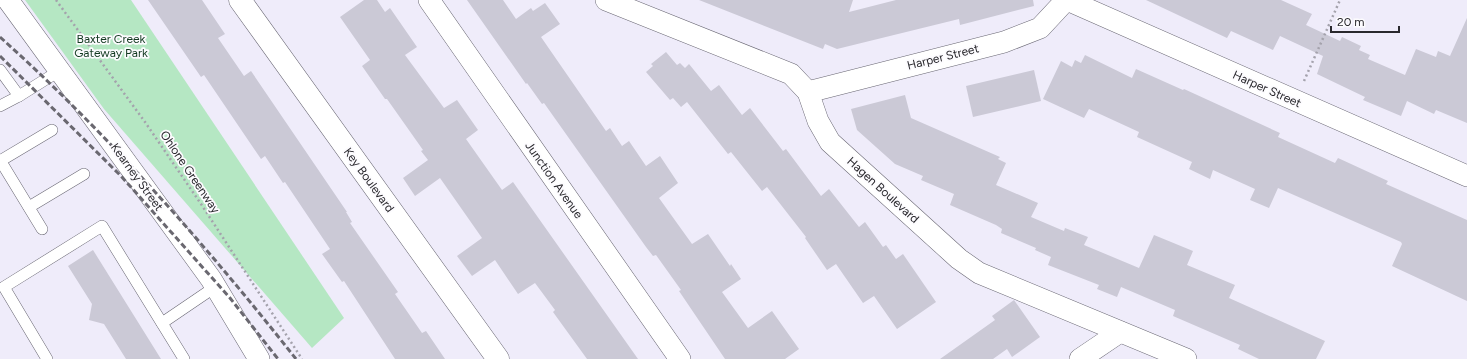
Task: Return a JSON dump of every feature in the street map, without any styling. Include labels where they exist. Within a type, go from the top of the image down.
[{"type":"street","name":"Kearney Street","points":[[8,0],[215,286],[259,359]]},
{"type":"street","name":"Key Boulevard","points":[[240,0],[498,359]]},
{"type":"street","name":"Junction Avenue","points":[[429,0],[680,359]]},
{"type":"street","name":"Hagen Boulevard","points":[[606,0],[791,74],[808,92],[818,121],[830,142],[960,259],[979,273],[1186,359]]},
{"type":"street","name":"Harper Street","points":[[808,92],[1004,42],[1040,28],[1067,0],[1467,176]]},
{"type":"street","points":[[1080,359],[1120,332]]},
{"type":"lane","points":[[0,70],[19,96]]},
{"type":"lane","points":[[0,106],[59,71]]},
{"type":"lane","points":[[42,229],[0,160],[52,130]]},
{"type":"lane","points":[[29,207],[84,174]]},
{"type":"lane","points":[[47,359],[4,287],[102,226],[184,359]]},
{"type":"lane","points":[[162,323],[215,286]]},
{"type":"path","name":"Ohlone Greenway","points":[[56,0],[196,198],[302,359]]},
{"type":"path","points":[[1295,101],[1340,0]]},
{"type":"green space","name":"Baxter Creek Gateway Park","points":[[25,0],[131,0],[344,318],[312,348],[104,109]]},
{"type":"building","points":[[148,0],[202,0],[225,34],[218,38],[244,76],[251,71],[347,212],[352,222],[350,223],[398,292],[395,294],[422,333],[426,331],[445,359],[395,359],[344,281],[342,282],[322,254],[330,249],[285,182],[283,183],[265,156],[261,159],[204,75],[201,77]]},
{"type":"building","points":[[364,0],[377,0],[385,12],[390,8],[417,47],[405,55],[444,108],[457,100],[478,130],[466,139],[502,190],[513,182],[638,359],[587,359],[553,312],[555,310],[535,283],[518,294],[495,260],[472,276],[457,256],[482,238],[440,178],[415,196],[403,178],[428,160],[421,151],[423,150],[362,66],[370,60],[340,17]]},
{"type":"building","points":[[467,0],[503,0],[516,19],[531,8],[533,11],[545,3],[560,24],[541,37],[606,131],[610,128],[622,146],[629,141],[646,166],[660,156],[678,183],[659,198],[692,244],[708,234],[730,266],[731,264],[741,279],[722,292],[748,328],[772,311],[799,349],[785,359],[725,359],[679,291],[681,290],[656,255],[653,256],[646,247],[544,103],[542,104],[527,83],[526,84]]},
{"type":"building","points":[[699,0],[853,0],[849,12],[896,0],[1033,0],[1034,6],[960,25],[959,19],[837,49],[825,44],[823,49]]},
{"type":"building","points":[[1146,0],[1281,0],[1312,14],[1306,25],[1340,41],[1342,37],[1361,46],[1359,50],[1370,55],[1368,59],[1405,75],[1416,49],[1436,57],[1438,51],[1450,56],[1467,18],[1467,123],[1436,110],[1434,114],[1407,101],[1401,116],[1363,100],[1365,97],[1317,74],[1323,56],[1280,36],[1273,50],[1231,31],[1227,38]]},
{"type":"building","points":[[666,52],[677,65],[680,63],[685,68],[689,64],[711,91],[719,85],[742,115],[750,108],[783,151],[786,149],[821,196],[829,189],[859,227],[865,222],[883,247],[886,245],[896,259],[903,254],[936,302],[897,329],[874,296],[863,303],[836,264],[827,270],[805,238],[806,237],[767,187],[762,191],[731,152],[728,154],[687,102],[681,107],[673,98],[670,100],[646,72],[653,66],[651,64]]},
{"type":"building","points":[[1085,55],[1132,78],[1136,69],[1183,90],[1184,89],[1280,133],[1278,137],[1335,163],[1338,158],[1388,181],[1386,184],[1467,220],[1467,301],[1392,266],[1402,244],[1401,242],[1278,188],[1269,208],[1250,200],[1255,189],[1213,170],[1210,179],[1189,169],[1192,162],[1137,137],[1139,132],[1089,109],[1084,118],[1043,99],[1061,61],[1072,67],[1075,60],[1081,63]]},
{"type":"building","points":[[1034,70],[1041,101],[973,117],[966,86]]},
{"type":"building","points":[[905,95],[911,118],[1000,157],[998,159],[1006,163],[996,185],[1038,203],[1031,217],[1064,231],[1065,228],[1088,237],[1084,245],[1139,268],[1154,235],[1193,251],[1187,265],[1235,285],[1229,298],[1325,341],[1316,359],[1259,359],[1238,349],[1240,345],[1173,316],[1175,310],[1121,287],[1117,297],[1097,289],[1099,285],[1048,265],[1051,257],[1035,250],[1036,248],[1001,233],[1002,229],[996,225],[950,205],[954,194],[921,180],[923,176],[895,164],[857,130],[851,109]]},
{"type":"building","points":[[93,250],[161,359],[126,359],[104,324],[89,320],[92,304],[68,266]]},
{"type":"building","points":[[1014,300],[1040,337],[1012,357],[1007,349],[993,359],[940,359],[995,320],[992,316]]},
{"type":"railway","points":[[0,37],[79,112],[155,192],[227,275],[296,359]]},
{"type":"railway","points":[[0,56],[121,176],[230,298],[278,359]]}]
